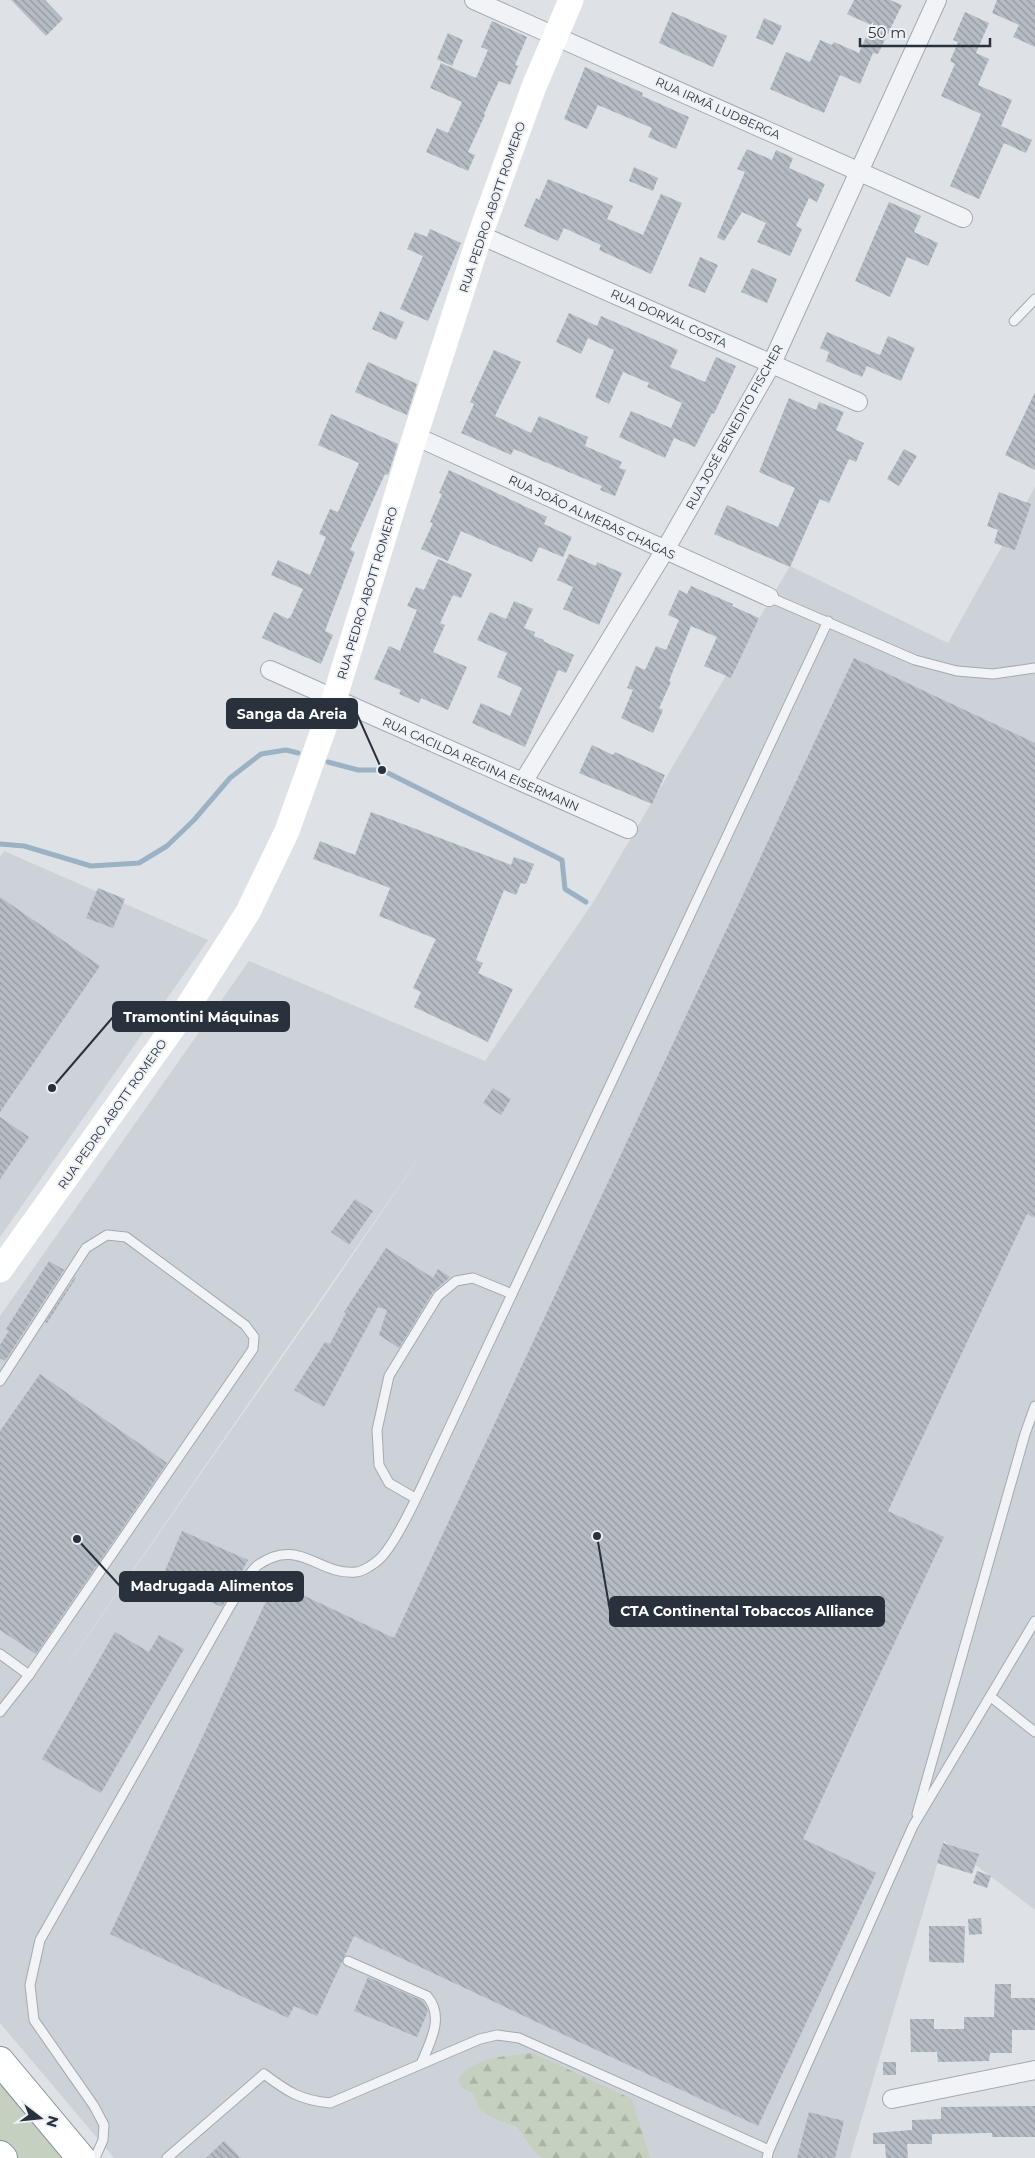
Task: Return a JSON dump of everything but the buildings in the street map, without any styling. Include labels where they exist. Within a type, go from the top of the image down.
[{"type":"highway","points":[[0,2061],[81,2158]]},
{"type":"highway","points":[[0,2154],[3,2158]]},
{"type":"street","name":"RUA IRMÃ LUDBERGA","points":[[474,0],[962,218]]},
{"type":"street","name":"RUA PEDRO ABOTT ROMERO","points":[[0,1270],[185,1011],[248,912],[287,831],[334,700],[415,436],[480,235],[535,84],[571,0]]},
{"type":"street","name":"RUA JOSÉ BENEDITO FISCHER","points":[[523,782],[666,550],[772,363],[937,0]]},
{"type":"street","name":"RUA DORVAL COSTA","points":[[480,235],[858,402]]},
{"type":"street","name":"RUA JOÃO ALMERAS CHAGAS","points":[[415,436],[769,597]]},
{"type":"street","name":"RUA CACILDA REGINA EISERMANN","points":[[270,670],[628,829]]},
{"type":"street","points":[[892,2099],[1035,2070]]},
{"type":"lane","points":[[1014,321],[1035,299]]},
{"type":"lane","points":[[769,597],[915,660],[958,671],[993,674],[1035,668]]},
{"type":"lane","points":[[95,2158],[103,2140],[104,2125],[94,2106],[34,2020],[30,1985],[40,1940],[230,1606],[256,1566],[277,1555],[300,1555],[335,1570],[356,1572],[377,1561],[394,1539],[512,1294],[828,621]]},
{"type":"lane","points":[[0,1381],[86,1248],[107,1235],[126,1236],[245,1325],[254,1337],[253,1349],[29,1675],[0,1712]]},
{"type":"lane","points":[[415,1498],[389,1483],[379,1465],[376,1430],[389,1376],[438,1296],[456,1281],[473,1278],[512,1294]]},
{"type":"lane","points":[[913,1826],[1025,1434],[1035,1406]]},
{"type":"lane","points":[[167,2158],[264,2074],[288,2092],[308,2101],[330,2103],[480,2039],[498,2035],[519,2038],[768,2154],[913,1826],[1035,1621]]},
{"type":"lane","points":[[0,1654],[29,1675]]},
{"type":"lane","points":[[991,1697],[1035,1732]]},
{"type":"lane","points":[[348,1961],[427,1996],[434,2004],[437,2018],[431,2041],[421,2064]]},
{"type":"shaded area","points":[[1035,487],[1035,1910],[944,1841],[850,2158],[114,2158],[0,2023],[0,1316],[249,961],[485,1061],[594,901],[790,566],[948,643]],"holes":[[[431,1140],[316,1309],[33,1714]]]},
{"type":"shaded area","points":[[4,851],[208,940],[0,1237],[0,857]]},
{"type":"green space","points":[[533,2053],[632,2099],[650,2158],[544,2158],[535,2152],[516,2126],[497,2120],[480,2110],[473,2094],[463,2088],[458,2080],[464,2072],[481,2062]]},
{"type":"green space","points":[[0,2074],[72,2158],[16,2158],[0,2140]]},
{"type":"waterway","points":[[0,844],[24,846],[91,866],[139,863],[167,846],[194,820],[230,778],[261,754],[286,750],[298,753]]},
{"type":"waterway","points":[[328,762],[358,770],[382,770],[562,860],[565,889],[586,902]]},
{"type":"place","name":"Sanga da Areia","points":[[382,770]]},
{"type":"place","name":"Tramontini Máquinas","points":[[52,1088]]},
{"type":"place","name":"CTA Continental Tobaccos Alliance","points":[[597,1536]]},
{"type":"place","name":"Madrugada Alimentos","points":[[77,1539]]}]
